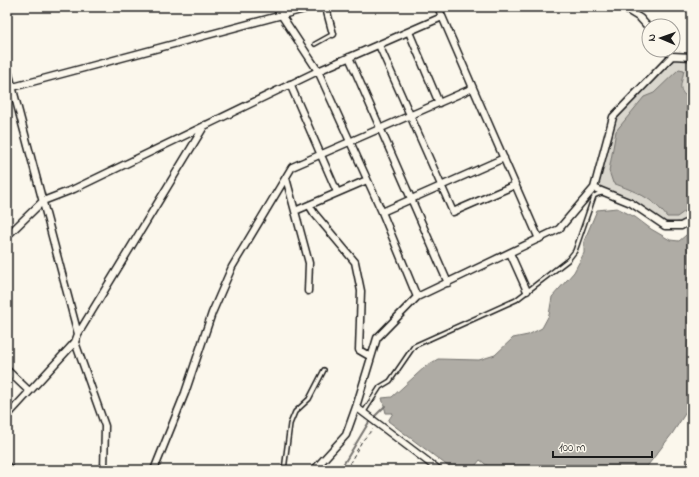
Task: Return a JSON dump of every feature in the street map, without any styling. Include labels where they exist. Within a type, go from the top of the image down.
[{"type":"street","points":[[276,7],[318,71],[382,212],[417,297]]},
{"type":"street","points":[[13,87],[312,7]]},
{"type":"street","points":[[324,7],[327,12],[333,34]]},
{"type":"street","points":[[438,7],[539,239]]},
{"type":"street","points":[[622,7],[641,19]]},
{"type":"street","points":[[7,236],[42,201],[74,189],[318,71],[442,17]]},
{"type":"street","points":[[409,32],[439,103]]},
{"type":"street","points":[[379,45],[453,212],[515,185]]},
{"type":"street","points":[[349,57],[448,283]]},
{"type":"street","points":[[681,57],[692,58]]},
{"type":"street","points":[[314,470],[346,435],[377,338],[417,297],[560,229],[594,188],[613,117],[670,58]]},
{"type":"street","points":[[7,67],[78,334]]},
{"type":"street","points":[[290,84],[337,192]]},
{"type":"street","points":[[154,470],[185,393],[212,314],[232,267],[292,168],[350,141],[473,88]]},
{"type":"street","points":[[7,416],[75,342],[78,334],[205,125]]},
{"type":"street","points":[[382,212],[504,158]]},
{"type":"street","points":[[286,178],[309,263],[308,290]]},
{"type":"street","points":[[295,211],[367,180]]},
{"type":"street","points":[[594,188],[631,204],[665,226],[681,226],[692,220]]},
{"type":"street","points":[[309,206],[355,262],[361,291],[359,350],[371,357]]},
{"type":"street","points":[[510,253],[527,291]]},
{"type":"street","points":[[75,342],[106,426],[104,470]]},
{"type":"street","points":[[7,370],[30,392]]},
{"type":"street","points":[[356,407],[439,470]]},
{"type":"street","points":[[7,466],[10,470]]},
{"type":"lane","points":[[315,44],[333,34]]},
{"type":"lane","points":[[366,414],[380,387],[390,380],[414,346],[516,300],[568,260],[575,251],[594,196],[607,193]]},
{"type":"lane","points":[[284,470],[290,424],[295,412],[309,399],[324,370]]},
{"type":"path","points":[[346,470],[362,441],[378,423]]},
{"type":"path","points":[[681,470],[692,459]]},
{"type":"shaded area","points":[[673,59],[692,59],[692,215],[675,223],[662,220],[643,207],[598,186],[614,118]]},
{"type":"shaded area","points":[[679,69],[684,70],[681,85],[682,91],[692,101],[692,206],[677,217],[667,217],[661,210],[643,196],[613,183],[609,171],[616,131],[644,97],[654,93]]},
{"type":"shaded area","points":[[617,208],[635,217],[651,229],[670,240],[679,241],[692,230],[692,403],[672,434],[645,469],[493,470],[480,460],[472,470],[453,470],[388,421],[393,413],[386,413],[382,398],[392,397],[426,366],[438,359],[479,360],[495,355],[513,338],[528,335],[542,328],[549,315],[552,297],[574,272],[584,253],[584,241],[597,210]]},
{"type":"waterway","points":[[340,470],[369,422],[385,406]]}]
